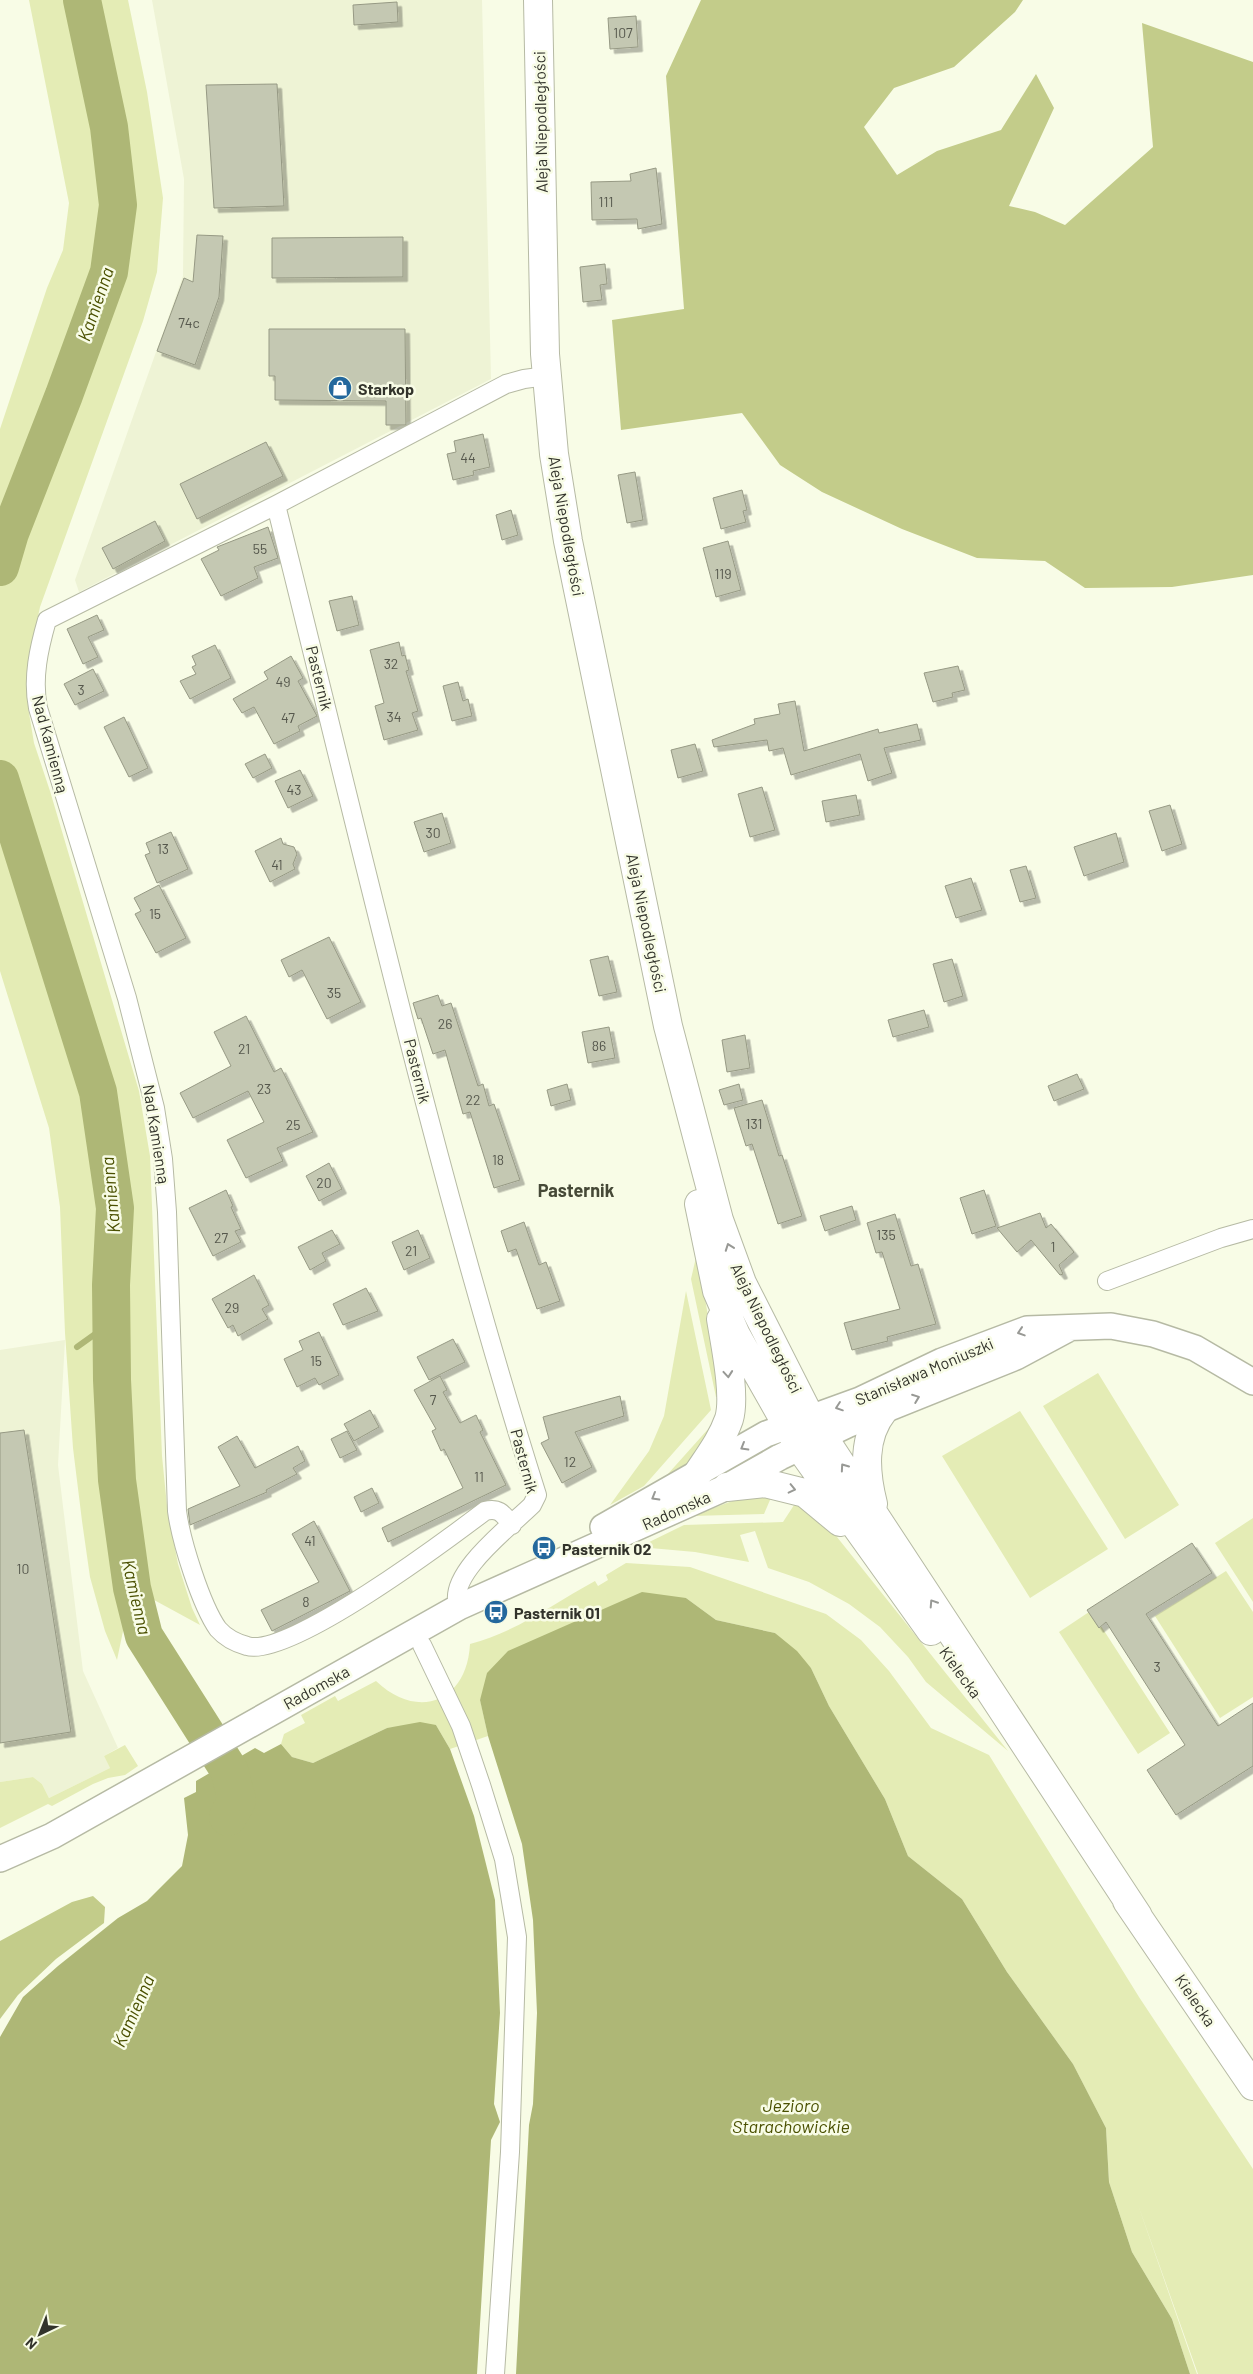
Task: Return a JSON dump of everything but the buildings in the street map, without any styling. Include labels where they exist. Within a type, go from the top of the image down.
[{"type":"main road","name":"Aleja Niepodległości","points":[[538,0],[547,376],[554,454],[568,541],[672,1042],[703,1227],[717,1291],[736,1335],[805,1432]]},
{"type":"main road","name":"Aleja Niepodległości","points":[[672,1042],[719,1220],[742,1283],[805,1432]]},
{"type":"main road","points":[[698,1473],[721,1438],[731,1406],[727,1358],[717,1291]]},
{"type":"main road","points":[[877,1517],[867,1473],[868,1451],[872,1428],[884,1410]]},
{"type":"main road","name":"Kielecka","points":[[805,1432],[877,1517],[1138,1916],[1253,2086]]},
{"type":"main road","name":"Kielecka","points":[[805,1432],[888,1572],[1138,1916]]},
{"type":"main road","points":[[727,1487],[765,1483],[805,1493],[833,1515],[888,1572]]},
{"type":"street","points":[[276,505],[506,384],[547,376]]},
{"type":"street","name":"Nad Kamienną","points":[[276,505],[48,620],[37,654],[36,693],[38,708],[137,1034],[155,1108],[163,1159],[171,1287],[175,1492],[180,1531],[202,1596],[217,1626],[226,1636],[254,1648],[266,1646],[303,1630],[398,1575],[485,1512],[498,1510],[512,1525]]},
{"type":"street","name":"Pasternik","points":[[276,505],[440,1160],[502,1384],[537,1495],[532,1505],[464,1575],[456,1594],[459,1607]]},
{"type":"street","points":[[1106,1281],[1221,1238],[1253,1229]]},
{"type":"street","name":"Stanisława Moniuszki","points":[[805,1432],[860,1400],[942,1361],[1028,1329],[1111,1326],[1176,1340],[1206,1354],[1253,1382]]},
{"type":"street","name":"Stanisława Moniuszki","points":[[805,1432],[884,1410],[1016,1357],[1070,1328]]},
{"type":"street","name":"Radomska","points":[[500,1588],[766,1434],[805,1432]]},
{"type":"street","name":"Radomska","points":[[0,1859],[52,1836],[459,1607],[727,1487],[805,1432]]},
{"type":"street","points":[[422,1645],[461,1726],[481,1785],[504,1859],[517,1937],[510,2152],[495,2374]]},
{"type":"shaded area","points":[[29,0],[128,0],[147,92],[163,198],[157,272],[143,321],[40,607],[27,669],[28,707],[34,743],[139,1091],[150,1156],[162,1456],[167,1506],[178,1564],[192,1608],[200,1625],[132,1588],[117,1660],[105,1631],[90,1577],[82,1521],[73,1448],[65,1333],[60,1207],[49,1128],[0,971],[0,429],[47,288],[63,250],[69,203]]},
{"type":"shaded area","points":[[152,0],[482,0],[491,379],[79,592],[75,580],[183,276],[184,179]]},
{"type":"shaded area","points":[[701,0],[1023,0],[1015,12],[954,67],[894,88],[864,127],[897,175],[937,151],[1001,130],[1036,74],[1054,108],[1009,206],[1035,212],[1065,225],[1153,147],[1142,23],[1253,62],[1253,575],[1172,587],[1085,588],[1045,561],[977,558],[902,529],[822,492],[780,465],[742,413],[621,430],[612,320],[684,309],[666,76]]},
{"type":"shaded area","points":[[697,1253],[722,1396],[716,1397],[691,1279]]},
{"type":"shaded area","points":[[686,1291],[711,1410],[644,1486],[610,1505],[649,1451],[664,1416]]},
{"type":"shaded area","points":[[65,1340],[58,1465],[83,1671],[118,1748],[104,1756],[110,1768],[49,1798],[42,1784],[33,1777],[0,1782],[0,1350]]},
{"type":"shaded area","points":[[1098,1373],[1179,1505],[1125,1539],[1043,1406]]},
{"type":"shaded area","points":[[1020,1411],[1108,1549],[1030,1598],[942,1456]]},
{"type":"shaded area","points":[[718,1418],[704,1450],[670,1478],[667,1475]]},
{"type":"shaded area","points":[[773,1493],[764,1514],[692,1516],[735,1500]]},
{"type":"shaded area","points":[[796,1502],[829,1527],[1008,1751],[926,1682],[908,1657],[880,1627],[849,1604],[809,1582],[768,1568],[755,1531],[740,1535],[749,1562],[695,1552],[639,1547],[684,1525],[783,1522]]},
{"type":"shaded area","points":[[1253,1518],[1253,1602],[1215,1543]]},
{"type":"shaded area","points":[[626,1563],[690,1567],[826,1614],[861,1640],[889,1671],[931,1728],[989,1755],[1139,1997],[1253,2169],[1253,2374],[1198,2374],[1137,2202],[1197,2374],[1190,2374],[1172,2319],[1132,2252],[1109,2182],[1106,2128],[1073,2064],[1007,1972],[962,1899],[908,1856],[885,1799],[829,1706],[811,1668],[775,1633],[716,1620],[686,1598],[480,1699],[488,1736],[450,1749],[436,1725],[387,1728],[313,1763],[292,1757],[281,1744],[284,1734],[305,1723],[301,1715],[335,1696],[338,1701],[376,1681],[392,1693],[408,1700],[423,1702],[438,1699],[450,1692],[460,1680],[467,1664],[470,1644],[519,1625],[595,1581],[598,1586],[608,1580],[606,1575]]},
{"type":"shaded area","points":[[1226,1571],[1253,1612],[1253,1697],[1220,1718],[1155,1616]]},
{"type":"shaded area","points":[[1089,1612],[1101,1626],[1170,1733],[1138,1754],[1059,1632]]},
{"type":"shaded area","points":[[125,1745],[138,1766],[125,1775],[108,1778],[93,1784],[52,1806],[48,1804],[0,1828],[0,1782],[33,1777],[42,1784],[49,1798],[110,1768],[104,1756]]},
{"type":"shaded area","points":[[93,1896],[105,1907],[104,1923],[56,1959],[18,1995],[0,2019],[0,1941],[72,1902]]},
{"type":"water","name":"Jezioro Starachowickie","points":[[642,1592],[686,1598],[716,1620],[775,1633],[797,1651],[811,1668],[829,1706],[885,1799],[908,1856],[962,1899],[1007,1972],[1073,2064],[1106,2128],[1109,2182],[1132,2252],[1172,2319],[1190,2374],[516,2374],[537,2013],[533,1920],[522,1844],[488,1736],[480,1700],[487,1673],[508,1651]]},
{"type":"water","points":[[420,1722],[436,1725],[450,1749],[474,1816],[495,1900],[500,2013],[494,2104],[500,2122],[491,2140],[477,2374],[0,2374],[0,2037],[23,1997],[118,1918],[147,1901],[182,1866],[188,1835],[184,1798],[196,1792],[196,1781],[220,1767],[224,1771],[232,1768],[231,1762],[255,1748],[264,1753],[281,1744],[292,1757],[313,1763],[387,1728]]},
{"type":"waterway","name":"Kamienna","points":[[0,567],[10,533],[64,395],[109,272],[118,205],[109,127],[82,0]]},
{"type":"waterway","name":"Kamienna","points":[[0,779],[98,1092],[115,1208],[111,1285],[112,1380],[117,1480],[132,1588],[144,1636],[229,1770],[237,1800],[228,1817]]},
{"type":"waterway","points":[[77,1347],[112,1322]]},
{"type":"place","name":"Starkop","points":[[340,388]]},
{"type":"place","name":"Pasternik 02","points":[[544,1548]]},
{"type":"place","name":"Pasternik 01","points":[[496,1612]]},
{"type":"district","name":"Pasternik","points":[[576,1190]]}]
